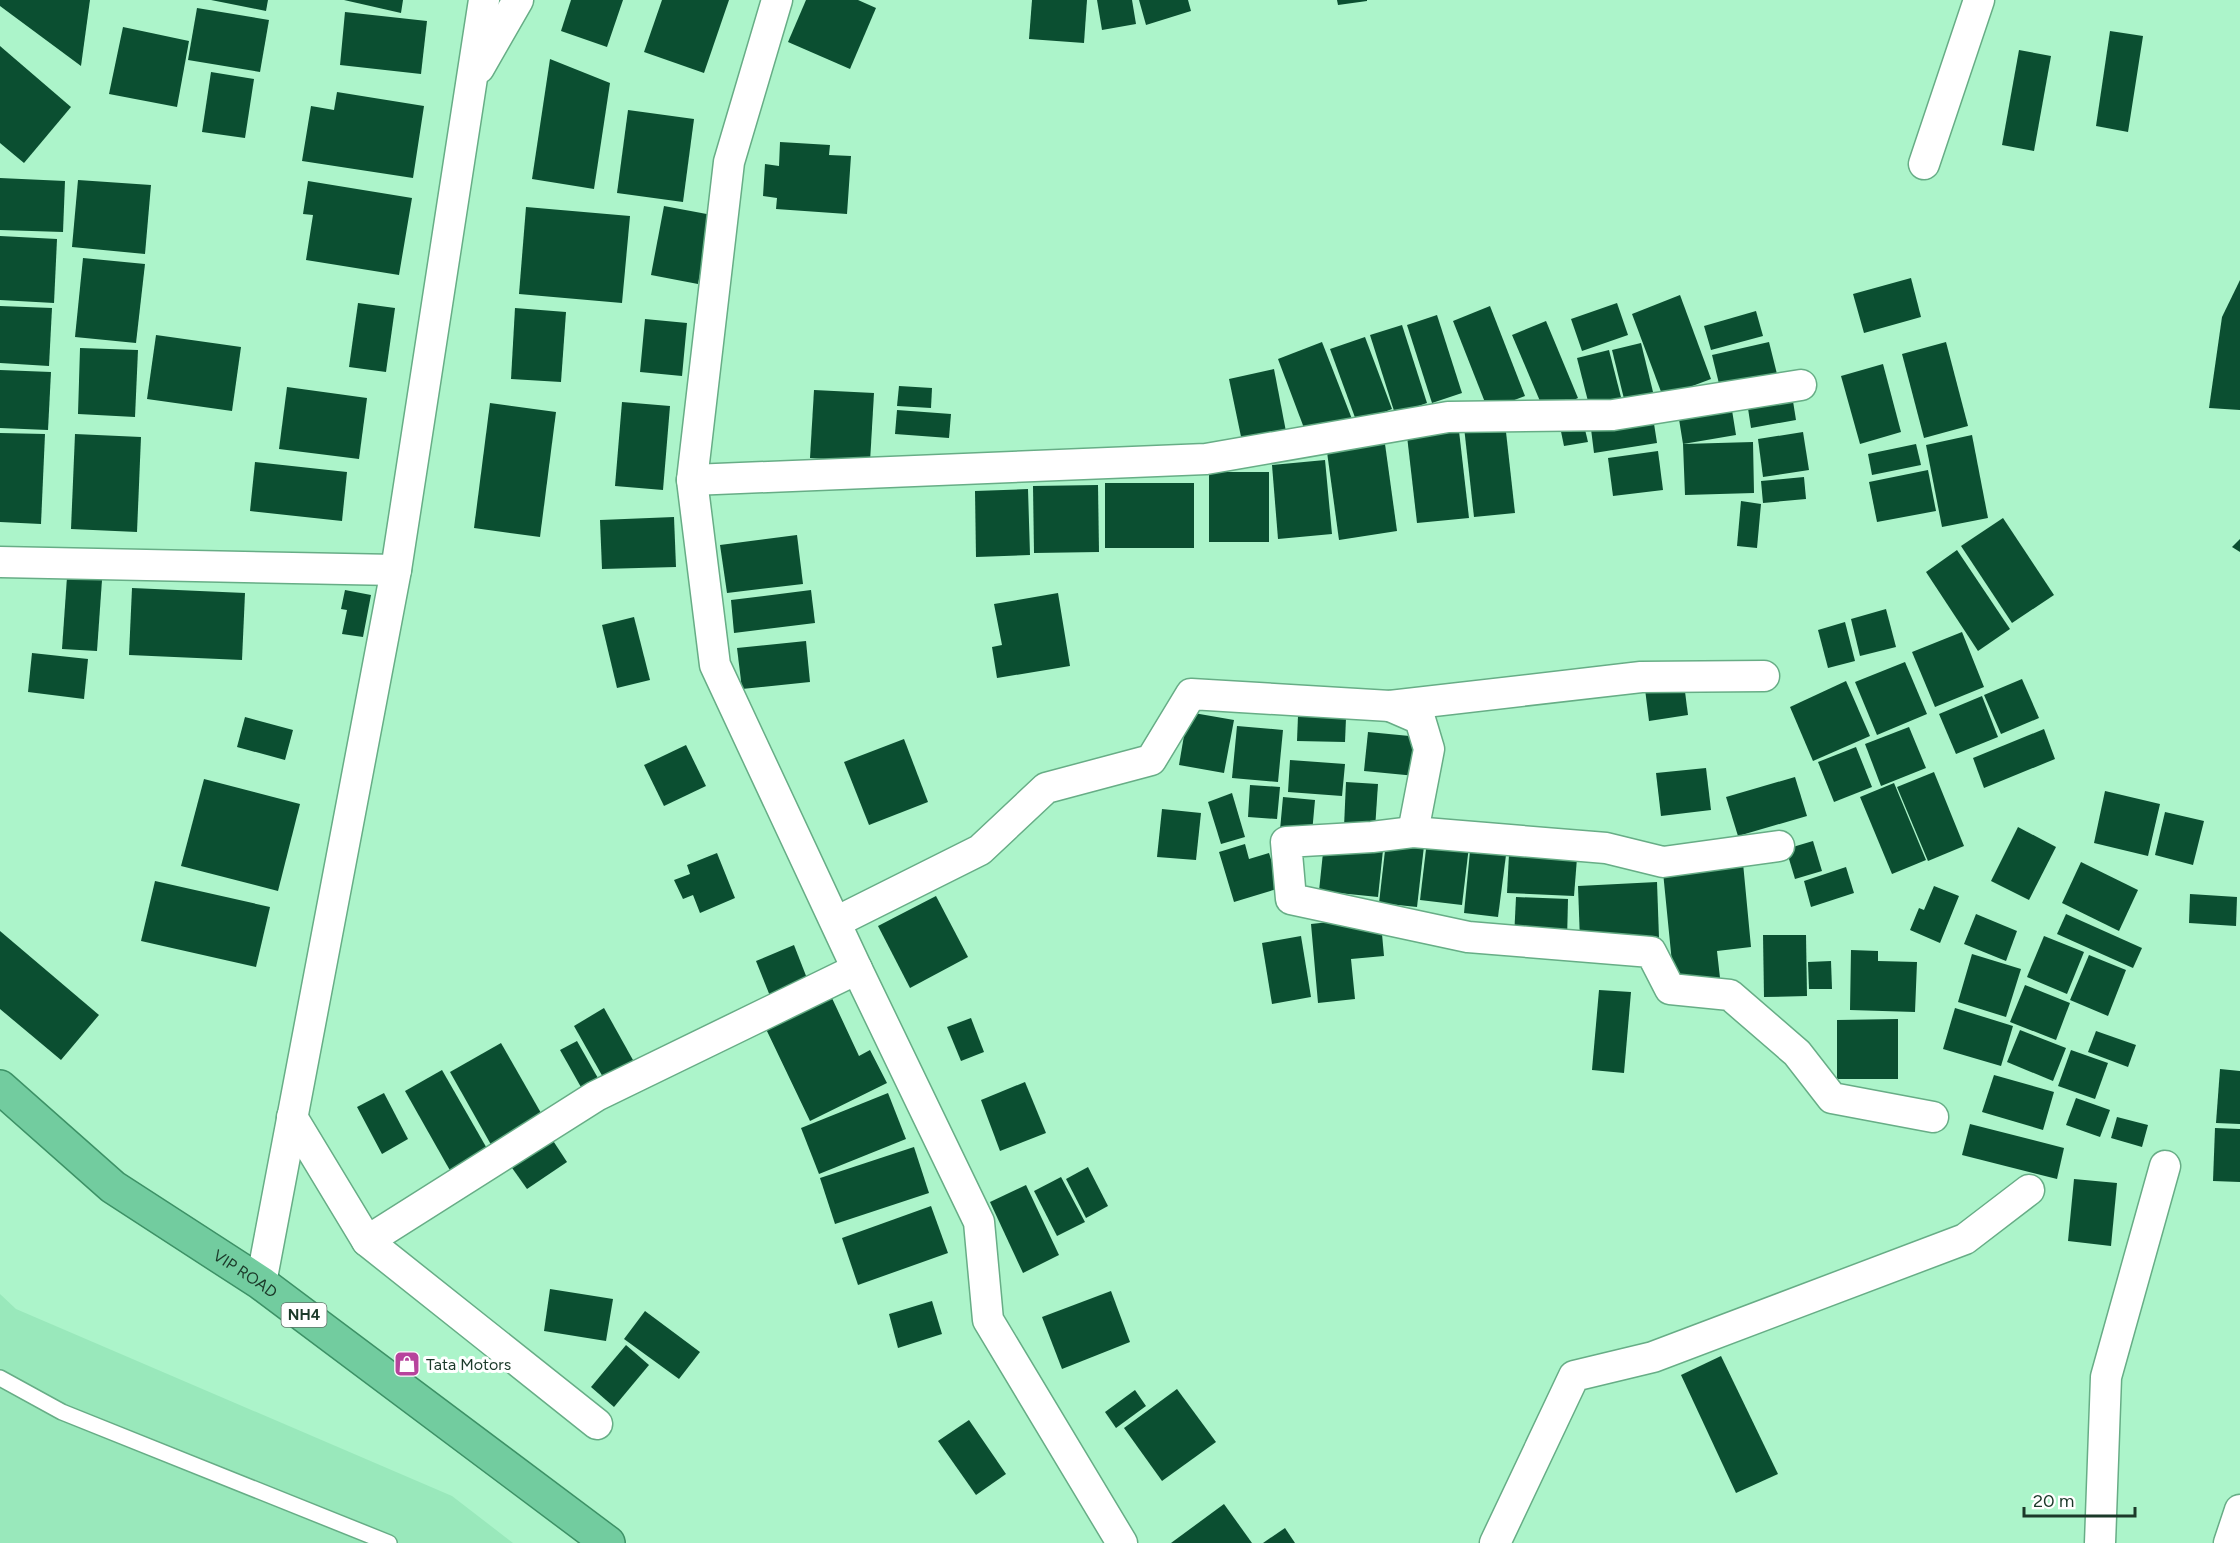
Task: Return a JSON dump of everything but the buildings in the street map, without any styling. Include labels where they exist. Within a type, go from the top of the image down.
[{"type":"highway","name":"VIP ROAD","points":[[0,1087],[113,1186],[261,1283],[608,1543]]},
{"type":"street","points":[[261,1283],[396,570],[484,0]]},
{"type":"street","points":[[471,82],[518,0]]},
{"type":"street","points":[[777,0],[729,162],[692,480],[715,665],[857,969],[979,1222],[988,1320],[1122,1543]]},
{"type":"street","points":[[1924,164],[1979,0]]},
{"type":"street","points":[[692,480],[1206,459],[1448,417],[1613,415],[1801,385]]},
{"type":"street","points":[[0,562],[396,570]]},
{"type":"street","points":[[836,922],[980,850],[1046,788],[1152,760],[1191,694],[1390,706],[1641,677],[1764,676]]},
{"type":"street","points":[[1390,706],[1419,719],[1429,749],[1413,832]]},
{"type":"street","points":[[1779,846],[1664,862],[1605,848],[1413,832],[1286,842],[1291,900],[1468,938],[1651,952],[1670,988],[1730,995],[1797,1053],[1832,1098],[1933,1117]]},
{"type":"street","points":[[367,1241],[596,1096],[857,969]]},
{"type":"street","points":[[292,1116],[367,1241],[597,1424]]},
{"type":"street","points":[[2100,1543],[2106,1377],[2165,1166]]},
{"type":"street","points":[[1495,1543],[1574,1376],[1653,1357],[1965,1239],[2029,1190]]},
{"type":"street","points":[[2229,1543],[2240,1510]]},
{"type":"lane","points":[[0,1378],[62,1412],[389,1543]]},
{"type":"shaded area","points":[[0,1294],[16,1309],[452,1496],[513,1543],[0,1543]]},
{"type":"place","name":"Tata Motors","points":[[407,1364]]}]
